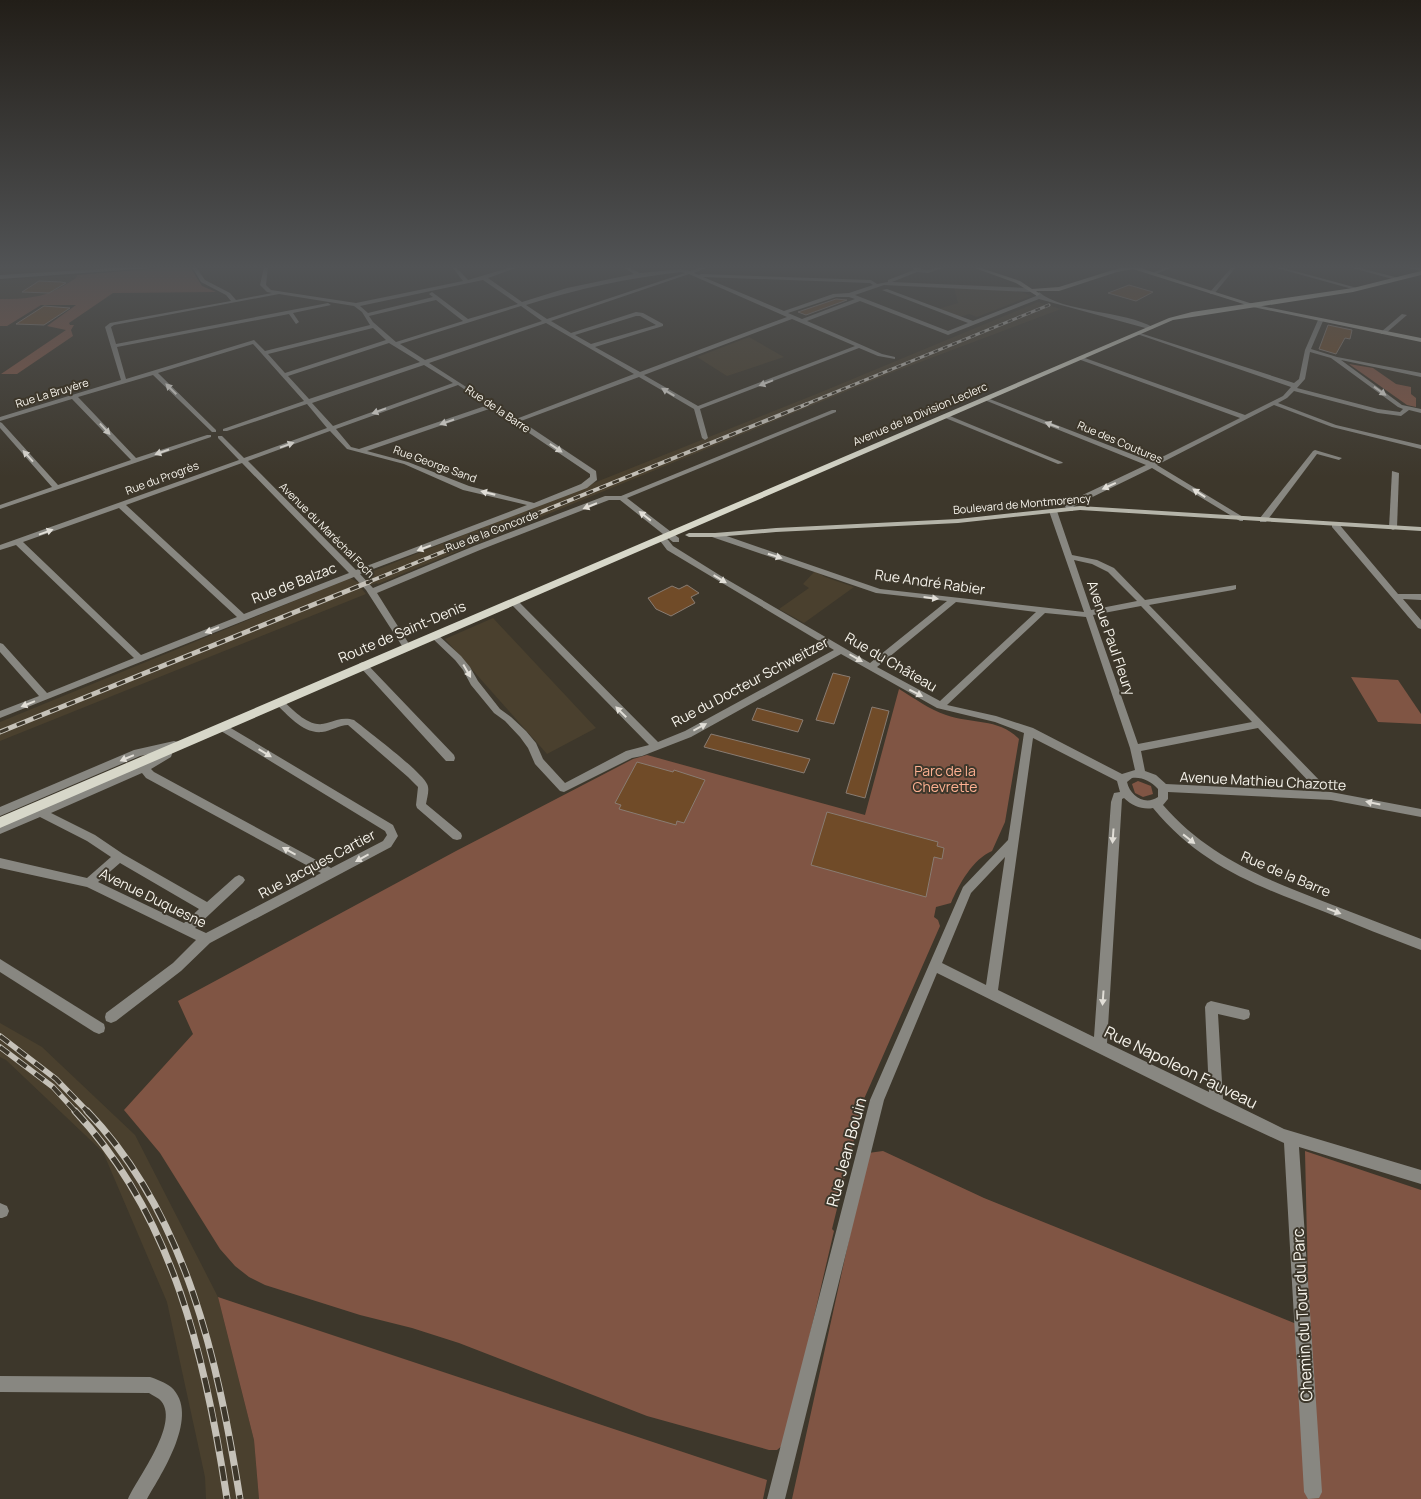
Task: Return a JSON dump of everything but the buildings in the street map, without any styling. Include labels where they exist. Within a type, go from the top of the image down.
[{"type":"main road","name":"Avenue de la Division Leclerc","points":[[538,592],[689,530],[721,513],[1131,337]]},
{"type":"main road","points":[[1404,337],[1421,340]]},
{"type":"main road","name":"Boulevard de Montmorency","points":[[689,530],[718,535],[974,520],[1070,509],[1125,510],[1240,519],[1421,529]]},
{"type":"main road","name":"Avenue de la Division Leclerc","points":[[689,530],[705,528],[721,513]]},
{"type":"main road","points":[[705,528],[718,535]]},
{"type":"main road","name":"Route de Saint-Denis","points":[[0,823],[145,764],[175,746],[538,592]]},
{"type":"main road","name":"Route de Saint-Denis","points":[[175,746],[224,728],[252,713]]},
{"type":"street","points":[[110,337],[124,381]]},
{"type":"street","points":[[113,346],[160,337]]},
{"type":"street","points":[[264,352],[328,337]]},
{"type":"street","name":"Rue de la Barre","points":[[386,337],[516,421],[594,476]]},
{"type":"street","points":[[284,375],[413,337]]},
{"type":"street","points":[[0,507],[499,337]]},
{"type":"street","points":[[574,337],[697,408],[860,346]]},
{"type":"street","points":[[591,346],[621,337]]},
{"type":"street","points":[[516,421],[739,337]]},
{"type":"street","points":[[839,337],[886,358],[893,358]]},
{"type":"street","points":[[1151,337],[1295,387],[1378,411],[1401,414],[1406,411],[1421,411]]},
{"type":"street","points":[[1070,509],[1069,506],[1073,503],[1273,403],[1295,387],[1302,379],[1308,350],[1313,337]]},
{"type":"street","name":"Rue George Sand","points":[[254,342],[349,448],[357,452],[406,463],[466,488],[535,505]]},
{"type":"street","name":"Rue La Bruyère","points":[[0,419],[254,342]]},
{"type":"street","points":[[1308,350],[1421,375]]},
{"type":"street","points":[[1333,357],[1406,411]]},
{"type":"street","points":[[1080,358],[1244,417]]},
{"type":"street","points":[[154,372],[211,434],[220,437],[226,434],[225,430]]},
{"type":"street","name":"Rue du Progrès","points":[[0,548],[458,383]]},
{"type":"street","points":[[74,397],[135,461]]},
{"type":"street","name":"Rue des Coutures","points":[[985,399],[1152,465],[1240,519]]},
{"type":"street","points":[[1273,403],[1334,426],[1421,447]]},
{"type":"street","points":[[357,452],[493,406]]},
{"type":"street","points":[[697,408],[705,438]]},
{"type":"street","name":"Rue de la Concorde","points":[[372,592],[477,548],[608,498],[622,498],[834,411]]},
{"type":"street","points":[[945,416],[1060,463]]},
{"type":"street","points":[[0,424],[57,488]]},
{"type":"street","name":"Avenue du Maréchal Foch","points":[[220,437],[372,592],[407,647]]},
{"type":"street","points":[[1263,520],[1315,452],[1339,458]]},
{"type":"street","points":[[1393,528],[1395,473]]},
{"type":"street","name":"Rue de Balzac","points":[[0,715],[590,483],[594,476]]},
{"type":"street","name":"Rue du Château","points":[[622,498],[668,539],[678,553],[841,650],[940,706],[1011,723],[1123,779]]},
{"type":"street","points":[[120,505],[243,618]]},
{"type":"street","name":"Avenue Paul Fleury","points":[[1053,511],[1135,748],[1141,774]]},
{"type":"street","points":[[1335,525],[1421,626]]},
{"type":"street","name":"Rue André Rabier","points":[[718,535],[879,591],[1042,611],[1088,614],[1233,587]]},
{"type":"street","points":[[18,542],[140,659]]},
{"type":"street","points":[[1068,558],[1103,565],[1111,570],[1318,784]]},
{"type":"street","points":[[1395,596],[1421,597]]},
{"type":"street","points":[[871,666],[954,600]]},
{"type":"street","points":[[514,602],[656,746]]},
{"type":"street","points":[[940,706],[1042,611]]},
{"type":"street","name":"Rue du Docteur Schweitzer","points":[[434,636],[458,658],[474,683],[497,711],[523,734],[532,746],[539,761],[564,788],[630,754],[688,734],[841,650]]},
{"type":"street","points":[[0,646],[45,697]]},
{"type":"street","points":[[363,665],[450,758]]},
{"type":"street","points":[[278,702],[312,728],[322,729],[343,721],[352,722],[412,774],[423,786],[421,805],[458,836]]},
{"type":"street","points":[[1135,748],[1260,724]]},
{"type":"street","name":"Rue Jacques Cartier","points":[[206,939],[388,844],[393,836],[392,830],[224,728]]},
{"type":"street","points":[[991,994],[1026,741],[1030,732]]},
{"type":"street","name":"Route de Saint-Denis","points":[[0,812],[138,753],[175,746]]},
{"type":"street","points":[[145,764],[150,775],[332,874]]},
{"type":"street","name":"Route de Saint-Denis","points":[[0,830],[41,813],[145,764]]},
{"type":"street","points":[[1130,774],[1141,774],[1153,778],[1163,788],[1163,799],[1156,804],[1137,802],[1126,794],[1122,786],[1123,779],[1130,774]]},
{"type":"street","name":"Avenue Mathieu Chazotte","points":[[1163,788],[1331,796],[1421,813]]},
{"type":"street","points":[[1100,1046],[1116,802],[1118,796],[1126,794]]},
{"type":"street","name":"Rue de la Barre","points":[[1156,804],[1174,827],[1208,854],[1254,880],[1421,945]]},
{"type":"street","points":[[41,813],[91,838],[119,858],[209,908]]},
{"type":"street","name":"Rue Jean Bouin","points":[[776,1499],[877,1100],[967,890],[1013,842]]},
{"type":"street","points":[[89,883],[119,858]]},
{"type":"street","name":"Avenue Duquesne","points":[[0,863],[89,883],[206,939],[177,967],[111,1017]]},
{"type":"street","points":[[186,929],[239,880]]},
{"type":"street","points":[[0,965],[100,1028]]},
{"type":"street","name":"Rue Napoleon Fauveau","points":[[934,966],[1216,1104],[1291,1138],[1421,1177]]},
{"type":"street","points":[[1216,1104],[1211,1007],[1244,1014]]},
{"type":"street","name":"Chemin du Tour du Parc","points":[[1291,1138],[1313,1492]]},
{"type":"street","points":[[0,1384],[150,1385],[163,1390],[170,1401],[174,1418],[170,1440],[136,1499]]},
{"type":"shaded area","points":[[749,337],[784,357],[727,376],[697,357]]},
{"type":"shaded area","points":[[954,337],[987,337],[891,373],[378,584],[361,588],[366,594],[0,741],[0,722],[350,578],[357,582],[370,579],[366,574],[819,393]]},
{"type":"shaded area","points":[[815,571],[825,577],[854,587],[804,623],[779,609],[809,588],[803,584]]},
{"type":"shaded area","points":[[493,618],[596,728],[547,754],[445,639]]},
{"type":"shaded area","points":[[0,1023],[42,1047],[135,1135],[218,1297],[254,1440],[259,1499],[206,1499],[205,1477],[167,1302],[103,1152],[6,1060],[0,1057]]},
{"type":"green space","points":[[56,337],[72,337],[17,374],[1,374]]},
{"type":"green space","points":[[1349,364],[1373,368],[1396,384],[1411,387],[1411,394],[1416,398],[1416,407],[1407,405]]},
{"type":"green space","points":[[1351,677],[1398,680],[1421,714],[1421,724],[1378,722]]},
{"type":"green space","name":"Parc de la Chevrette","points":[[899,689],[940,713],[955,718],[994,725],[1011,732],[1019,739],[1005,822],[992,851],[973,866],[962,880],[951,903],[936,907],[934,917],[938,920],[940,926],[864,1099],[832,1229],[834,1231],[787,1433],[783,1445],[777,1450],[769,1450],[647,1416],[459,1343],[412,1328],[360,1315],[265,1285],[249,1277],[235,1266],[220,1249],[160,1153],[124,1110],[193,1034],[178,1001],[456,851],[633,759],[647,755],[865,815]]},
{"type":"green space","points":[[1138,781],[1151,786],[1153,794],[1143,797],[1135,793],[1132,784]]},
{"type":"green space","points":[[883,1151],[984,1198],[1309,1329],[1305,1151],[1421,1190],[1421,1499],[792,1499],[868,1153]]},
{"type":"green space","points":[[218,1297],[767,1480],[763,1499],[259,1499],[254,1440]]},
{"type":"railway","points":[[804,405],[971,337]]},
{"type":"railway","points":[[366,583],[807,404]]},
{"type":"railway","points":[[0,732],[369,582]]},
{"type":"railway","points":[[0,1036],[56,1079],[88,1112]]},
{"type":"railway","points":[[0,1047],[53,1087],[76,1112]]},
{"type":"railway","points":[[75,1111],[109,1152],[138,1197],[161,1244],[180,1293],[196,1343],[208,1395],[227,1499]]},
{"type":"railway","points":[[87,1111],[121,1152],[150,1196],[174,1243],[193,1293],[208,1343],[221,1395],[240,1499]]}]
